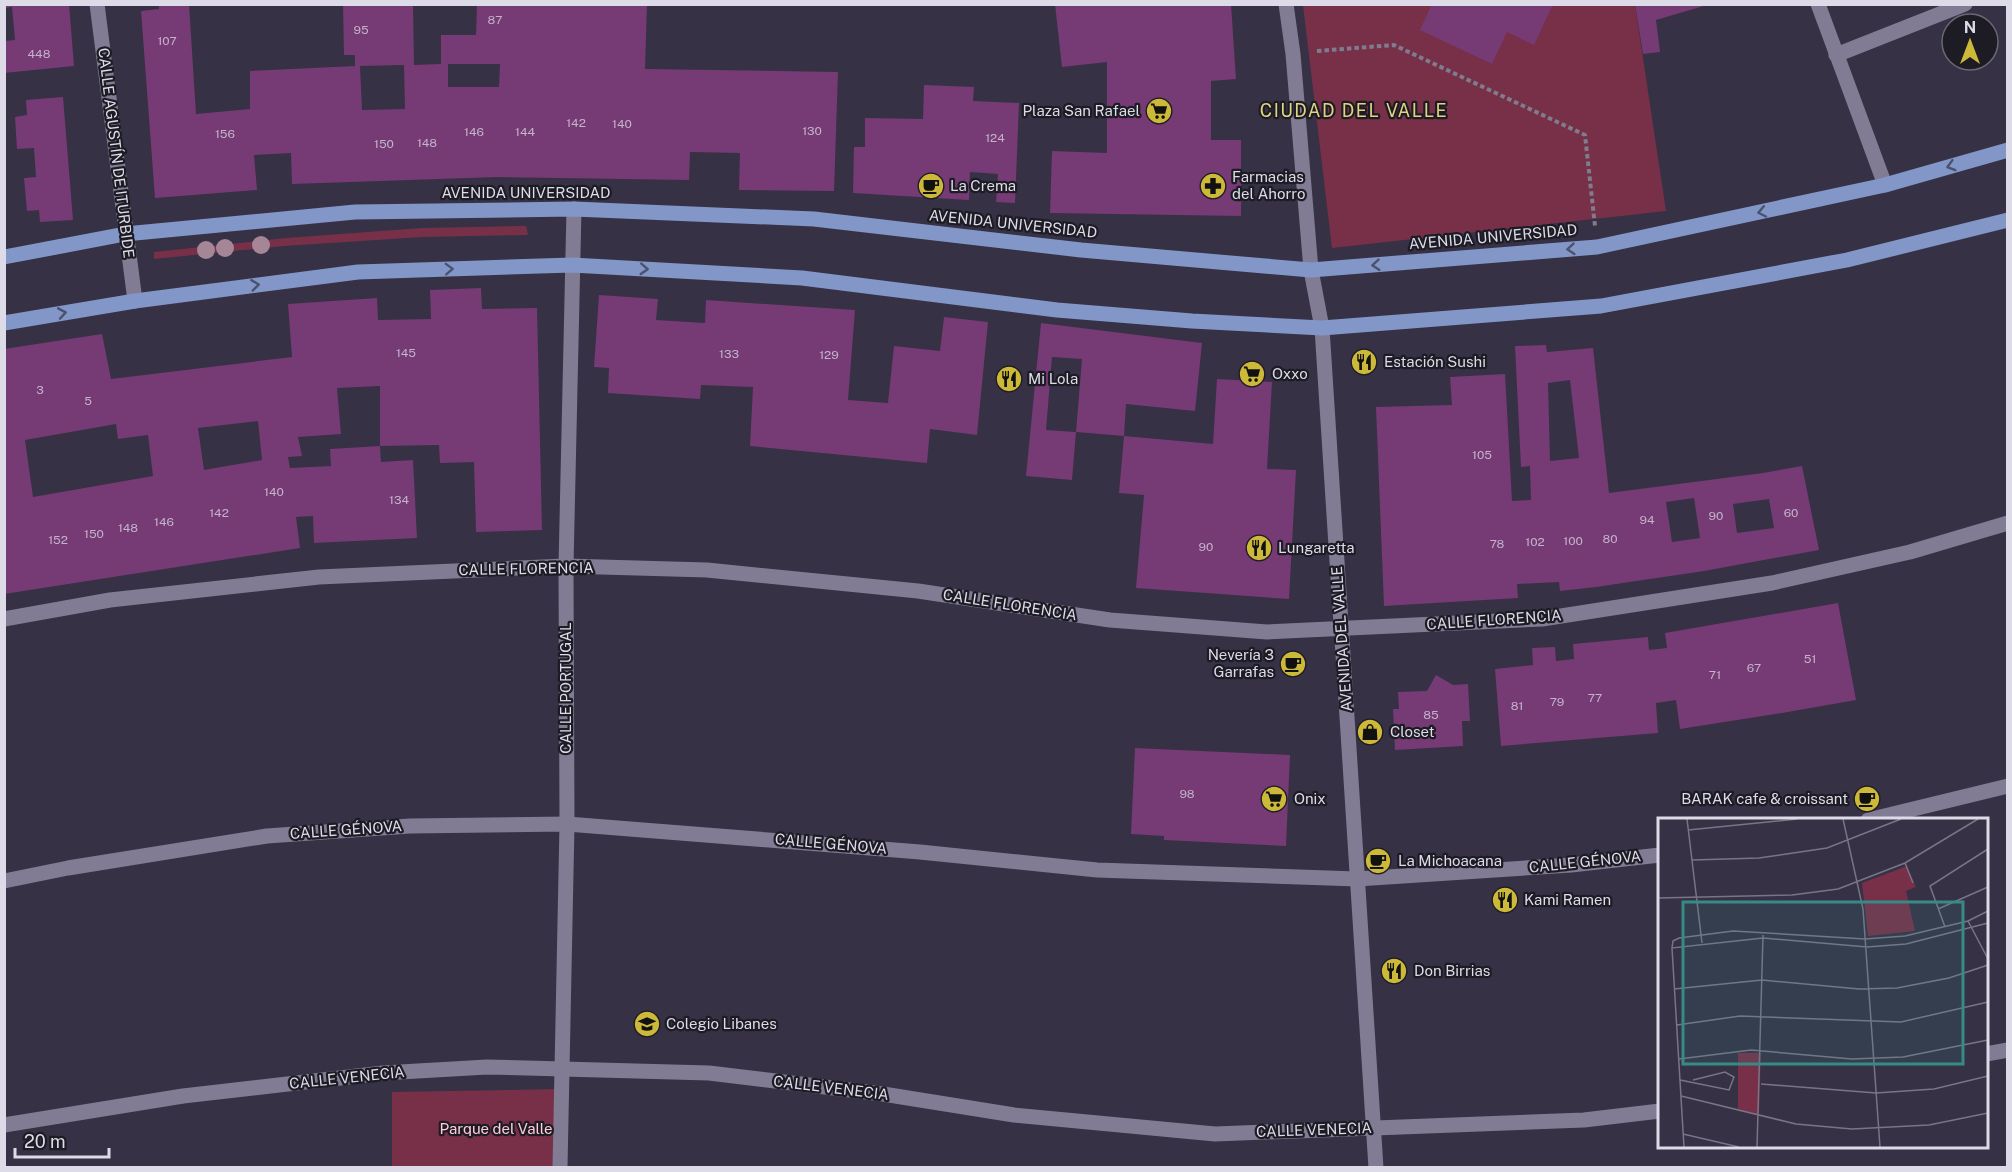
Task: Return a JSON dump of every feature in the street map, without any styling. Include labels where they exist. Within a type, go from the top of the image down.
[{"type":"main road","name":"AVENIDA UNIVERSIDAD","points":[[4,257],[125,234],[355,213],[574,209],[814,219],[1081,250],[1311,270],[1597,247],[1886,185],[2007,150]]},
{"type":"main road","points":[[4,323],[135,301],[358,272],[572,265],[802,278],[1057,310],[1192,321],[1322,328],[1601,306],[1847,260],[2007,220]]},
{"type":"street","name":"CALLE AGUSTÍN DE ITURBIDE","points":[[97,4],[135,301]]},
{"type":"street","name":"AVENIDA DEL VALLE","points":[[1286,4],[1293,54],[1311,270],[1322,328],[1376,1167]]},
{"type":"street","points":[[1818,4],[1886,185]]},
{"type":"street","points":[[1836,55],[1965,4]]},
{"type":"street","name":"CALLE PORTUGAL","points":[[560,1167],[567,824],[566,566],[574,209]]},
{"type":"street","name":"CALLE FLORENCIA","points":[[4,619],[110,600],[319,577],[566,566],[707,570],[918,591],[1110,620],[1267,632],[1341,629],[1542,619],[1772,583],[1910,552],[2007,523]]},
{"type":"street","points":[[1872,818],[2007,786]]},
{"type":"street","name":"CALLE GÉNOVA","points":[[4,881],[68,868],[267,836],[410,826],[567,824],[920,852],[1097,870],[1357,879],[1571,865],[1658,855]]},
{"type":"street","points":[[1988,1054],[2007,1050]]},
{"type":"street","name":"CALLE VENECIA","points":[[4,1125],[183,1096],[383,1073],[487,1067],[709,1073],[883,1094],[1014,1115],[1215,1134],[1584,1120],[1658,1111]]},
{"type":"path","points":[[1293,54],[1394,45],[1585,135],[1597,247]]},
{"type":"green space","points":[[1303,5],[1635,5],[1666,211],[1332,248]]},
{"type":"green space","points":[[526,226],[528,235],[423,237],[284,246],[154,259],[154,252],[286,238],[422,228]]},
{"type":"green space","name":"Parque del Valle","points":[[559,1089],[557,1167],[392,1167],[392,1092]]},
{"type":"building","points":[[4,4],[69,4],[74,66],[4,73],[4,41],[15,40],[12,7],[4,8]]},
{"type":"building","points":[[159,4],[189,4],[196,114],[250,109],[250,71],[355,66],[355,55],[344,55],[343,4],[413,4],[414,65],[441,64],[441,35],[476,35],[477,4],[647,4],[645,69],[838,72],[834,191],[739,190],[740,153],[690,152],[689,180],[498,177],[292,184],[291,153],[254,155],[257,190],[155,198],[141,11],[159,9]],"holes":[[[448,64],[500,64],[499,87],[448,87]],[[404,65],[405,109],[362,110],[360,66]]]},
{"type":"building","name":"Plaza San Rafael","points":[[1055,4],[1231,4],[1236,79],[1211,81],[1211,140],[1241,140],[1241,216],[1050,213],[1052,151],[1107,153],[1107,62],[1062,67]]},
{"type":"building","points":[[1432,4],[1553,4],[1534,45],[1507,32],[1492,64],[1420,30]]},
{"type":"building","points":[[1635,4],[1707,5],[1656,20],[1660,52],[1643,54]]},
{"type":"building","points":[[924,85],[974,87],[973,101],[1019,103],[1015,203],[996,202],[998,174],[970,172],[969,200],[853,193],[854,147],[865,147],[865,118],[923,119]]},
{"type":"building","points":[[63,97],[73,220],[40,222],[39,210],[27,211],[24,178],[36,177],[34,148],[17,149],[15,117],[27,115],[26,100]]},
{"type":"building","points":[[481,288],[482,309],[537,308],[542,530],[476,532],[474,462],[440,463],[439,445],[380,446],[381,462],[413,460],[417,538],[314,543],[313,516],[296,517],[300,548],[4,594],[4,349],[102,334],[111,379],[292,357],[288,304],[377,298],[378,320],[431,319],[430,290]],"holes":[[[380,386],[380,446],[330,449],[331,466],[290,468],[288,457],[302,456],[298,437],[341,434],[337,388]],[[258,421],[262,460],[204,470],[198,428]],[[116,424],[118,439],[148,435],[153,476],[33,497],[25,440]]]},
{"type":"building","points":[[599,295],[658,299],[656,320],[705,323],[706,300],[855,310],[848,400],[888,403],[894,346],[940,351],[944,317],[988,322],[977,435],[930,429],[927,463],[750,446],[753,387],[701,385],[700,399],[608,393],[609,368],[594,367]]},
{"type":"building","points":[[1041,323],[1202,343],[1195,411],[1126,404],[1124,436],[1076,432],[1072,480],[1026,476]],"holes":[[[1052,357],[1082,359],[1076,432],[1046,430]]]},
{"type":"building","points":[[1546,345],[1547,352],[1593,348],[1609,493],[1802,466],[1819,550],[1704,571],[1596,587],[1560,591],[1559,582],[1517,584],[1518,598],[1384,606],[1376,407],[1452,405],[1450,377],[1505,374],[1512,501],[1531,500],[1530,466],[1521,467],[1515,346]],"holes":[[[1570,380],[1579,458],[1550,461],[1548,383]],[[1694,498],[1700,538],[1672,542],[1666,502]],[[1769,499],[1774,528],[1737,533],[1733,504]]]},
{"type":"building","points":[[1217,379],[1272,382],[1267,469],[1296,470],[1289,599],[1136,588],[1144,495],[1119,493],[1124,436],[1213,444]]},
{"type":"building","points":[[1838,603],[1856,700],[1680,729],[1676,700],[1656,703],[1658,733],[1501,746],[1495,669],[1533,665],[1532,648],[1555,647],[1556,661],[1574,659],[1573,644],[1648,637],[1649,650],[1667,648],[1665,633]]},
{"type":"building","points":[[1436,675],[1453,685],[1468,684],[1470,721],[1462,721],[1463,746],[1395,750],[1393,709],[1399,709],[1398,692],[1427,691]]},
{"type":"building","points":[[1135,748],[1290,755],[1286,846],[1164,840],[1164,836],[1131,834]]},
{"type":"place","name":"Plaza San Rafael","points":[[1159,111]]},
{"type":"place","name":"La Crema","points":[[931,186]]},
{"type":"place","name":"Farmacias del Ahorro","points":[[1213,186]]},
{"type":"place","name":"Estación Sushi","points":[[1364,362]]},
{"type":"place","name":"Oxxo","points":[[1252,374]]},
{"type":"place","name":"Mi Lola","points":[[1009,379]]},
{"type":"place","name":"Lungaretta","points":[[1259,548]]},
{"type":"place","name":"Nevería 3 Garrafas","points":[[1293,664]]},
{"type":"place","name":"Closet","points":[[1370,732]]},
{"type":"place","name":"Onix","points":[[1274,799]]},
{"type":"place","name":"BARAK cafe & croissant","points":[[1867,799]]},
{"type":"place","name":"La Michoacana","points":[[1378,861]]},
{"type":"place","name":"Kami Ramen","points":[[1505,900]]},
{"type":"place","name":"Don Birrias","points":[[1394,971]]},
{"type":"place","name":"Colegio Libanes","points":[[647,1024]]},
{"type":"district","name":"CIUDAD DEL VALLE","points":[[1354,111]]}]
